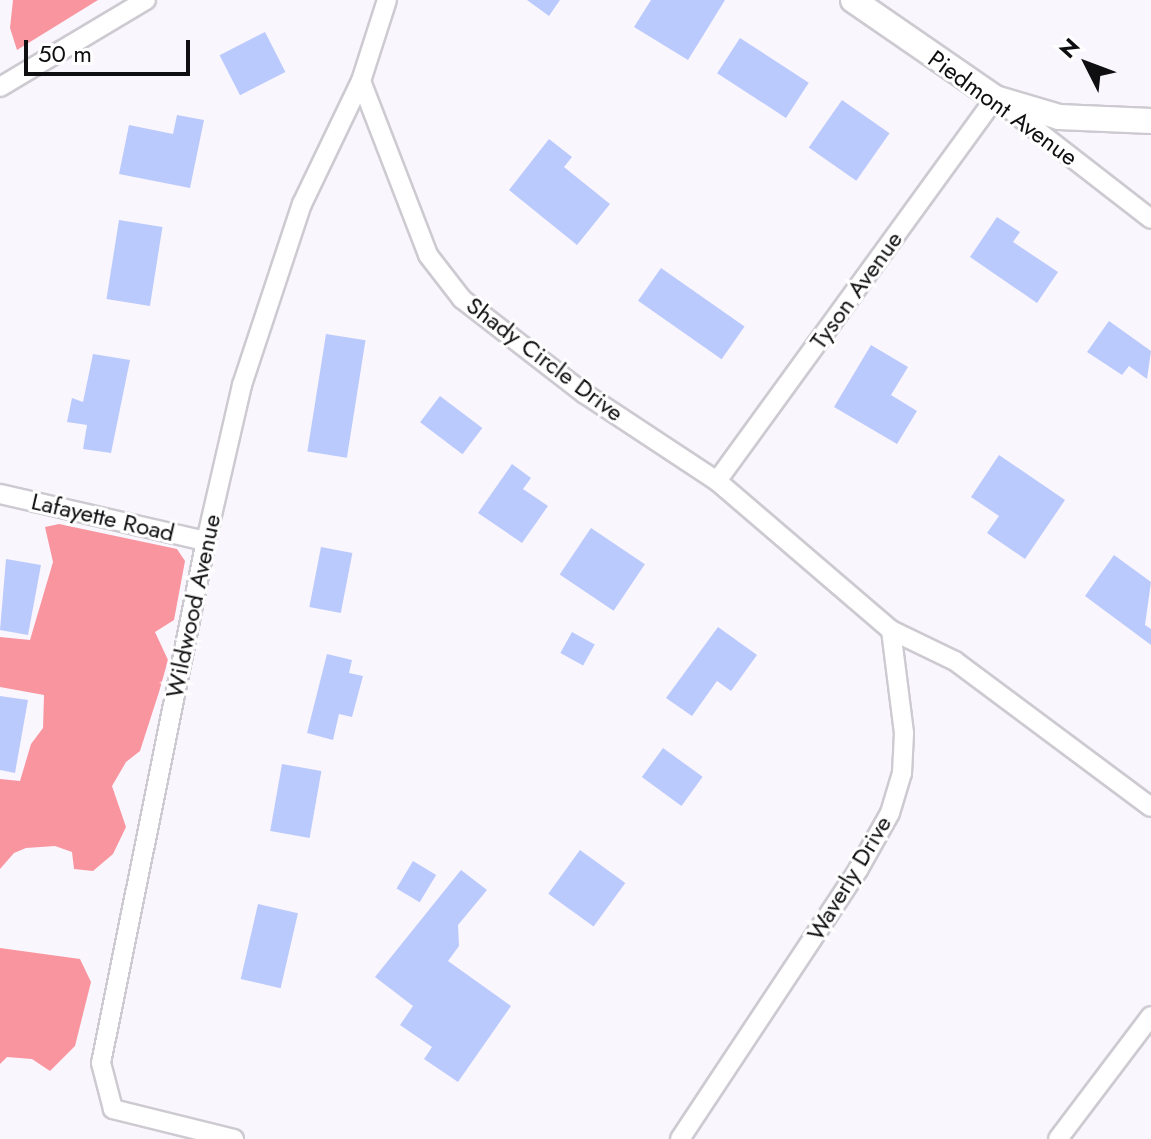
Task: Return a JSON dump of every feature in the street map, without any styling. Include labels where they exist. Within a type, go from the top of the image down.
[{"type":"street","points":[[0,87],[146,0]]},
{"type":"street","name":"Wildwood Avenue","points":[[234,1139],[113,1109],[101,1063],[206,541],[265,304],[302,204],[361,81],[387,0]]},
{"type":"street","name":"Piedmont Avenue","points":[[853,0],[995,98],[1151,219]]},
{"type":"street","name":"Shady Circle Drive","points":[[361,81],[402,196],[444,280],[585,394],[717,481],[820,565],[891,630]]},
{"type":"street","points":[[995,98],[1059,117],[1151,121]]},
{"type":"street","name":"Tyson Avenue","points":[[717,481],[995,98]]},
{"type":"street","name":"Lafayette Road","points":[[0,494],[206,541]]},
{"type":"street","points":[[891,630],[955,661],[1151,807]]},
{"type":"street","name":"Waverly Drive","points":[[680,1139],[858,870],[890,813],[902,773],[904,733],[891,630]]},
{"type":"street","points":[[1058,1139],[1151,1016]]},
{"type":"shaded area","points":[[13,0],[98,0],[17,50],[10,28]]},
{"type":"shaded area","points":[[59,524],[177,549],[185,561],[174,620],[155,632],[168,660],[140,751],[126,762],[112,786],[126,827],[113,854],[93,871],[74,869],[72,852],[55,846],[26,848],[14,853],[0,869],[0,779],[20,781],[31,744],[43,728],[44,695],[0,687],[0,637],[30,640],[53,562],[45,527]]},
{"type":"shaded area","points":[[0,948],[80,959],[91,982],[75,1046],[50,1071],[32,1059],[7,1057],[0,1064]]},
{"type":"building","points":[[527,0],[560,0],[549,16]]},
{"type":"building","points":[[651,0],[725,0],[688,60],[634,27]]},
{"type":"building","points":[[265,32],[285,72],[240,95],[220,55]]},
{"type":"building","points":[[740,38],[809,83],[786,118],[717,73]]},
{"type":"building","points":[[842,100],[890,133],[856,181],[809,148]]},
{"type":"building","points":[[177,115],[204,120],[190,188],[119,174],[129,125],[173,134]]},
{"type":"building","points":[[549,139],[572,157],[564,167],[610,204],[577,245],[509,190]]},
{"type":"building","points":[[997,217],[1020,232],[1013,242],[1058,272],[1037,303],[970,257]]},
{"type":"building","points":[[119,220],[162,227],[150,306],[106,299]]},
{"type":"building","points":[[661,268],[745,327],[722,359],[638,301]]},
{"type":"building","points":[[1109,321],[1151,351],[1147,379],[1129,366],[1122,375],[1087,352]]},
{"type":"building","points":[[326,334],[366,340],[347,458],[307,452]]},
{"type":"building","points":[[871,345],[908,367],[891,395],[917,411],[897,444],[834,407]]},
{"type":"building","points":[[93,354],[130,360],[111,453],[83,449],[87,425],[67,422],[72,398],[83,402]]},
{"type":"building","points":[[440,396],[482,428],[462,454],[420,422]]},
{"type":"building","points":[[999,455],[1065,500],[1025,559],[987,533],[999,516],[971,497]]},
{"type":"building","points":[[512,464],[531,478],[523,489],[548,506],[522,543],[478,513]]},
{"type":"building","points":[[591,528],[645,564],[614,611],[560,574]]},
{"type":"building","points":[[321,547],[352,553],[341,613],[309,607]]},
{"type":"building","points":[[1114,555],[1151,582],[1145,625],[1151,629],[1151,645],[1085,596]]},
{"type":"building","points":[[6,559],[41,565],[28,635],[0,630]]},
{"type":"building","points":[[718,627],[757,655],[731,691],[717,681],[692,716],[666,698]]},
{"type":"building","points":[[572,632],[595,645],[583,666],[560,653]]},
{"type":"building","points":[[327,654],[352,660],[349,673],[363,676],[352,717],[339,714],[333,740],[307,733]]},
{"type":"building","points":[[0,696],[28,700],[15,773],[0,770]]},
{"type":"building","points":[[663,748],[703,777],[681,806],[642,777]]},
{"type":"building","points":[[282,764],[321,771],[310,838],[270,831]]},
{"type":"building","points":[[580,850],[625,883],[594,927],[548,894]]},
{"type":"building","points":[[413,861],[436,875],[420,902],[397,888]]},
{"type":"building","points":[[461,870],[487,890],[458,925],[459,946],[448,961],[511,1006],[458,1082],[424,1059],[432,1047],[400,1025],[413,1006],[375,977]]},
{"type":"building","points":[[258,904],[298,913],[281,988],[241,979]]}]
